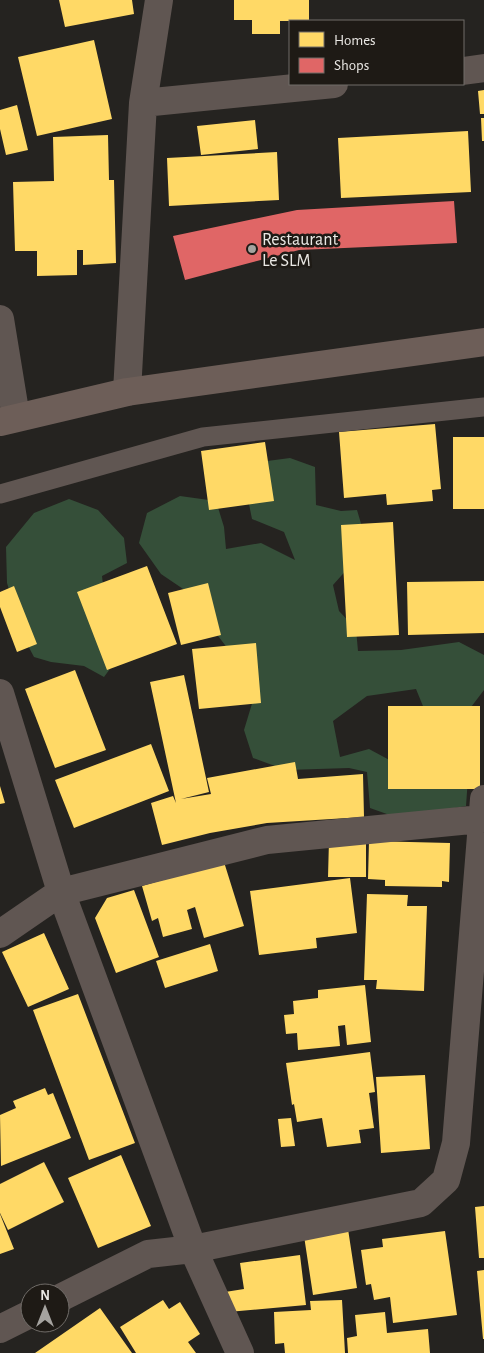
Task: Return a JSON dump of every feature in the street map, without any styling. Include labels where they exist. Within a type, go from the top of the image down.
[{"type":"main road","points":[[8,420],[127,392],[484,342]]},
{"type":"street","points":[[127,392],[143,103],[159,0]]},
{"type":"street","points":[[464,71],[484,68]]},
{"type":"street","points":[[143,103],[324,85]]},
{"type":"street","points":[[0,319],[8,420]]},
{"type":"street","points":[[0,693],[61,892],[193,1248],[240,1353]]},
{"type":"street","points":[[0,934],[61,892],[267,840],[483,809],[456,1143],[446,1180],[421,1203],[193,1248],[148,1254],[70,1293]]},
{"type":"street","points":[[0,1329],[20,1319]]},
{"type":"lane","points":[[0,494],[203,438],[484,407]]},
{"type":"green space","points":[[290,458],[315,467],[316,505],[341,511],[357,510],[365,537],[350,566],[333,585],[339,611],[356,629],[358,651],[401,650],[459,642],[484,655],[484,690],[465,715],[425,711],[416,689],[367,696],[333,721],[340,757],[369,749],[395,763],[468,778],[466,806],[398,818],[370,808],[367,772],[349,768],[286,770],[253,758],[244,730],[254,697],[241,666],[212,628],[195,597],[161,574],[139,543],[147,513],[180,496],[216,501],[224,527],[226,549],[261,543],[295,560],[284,532],[252,519],[245,484],[252,463]]},
{"type":"green space","points":[[69,499],[98,510],[124,538],[127,563],[102,576],[107,621],[126,647],[104,677],[84,666],[51,662],[34,657],[24,638],[7,583],[6,547],[34,513]]},
{"type":"building: Homes","points":[[59,0],[132,0],[134,14],[65,27]]},
{"type":"building: Homes","points":[[234,0],[309,0],[309,20],[280,21],[280,34],[252,34],[252,20],[234,20]]},
{"type":"building: Homes","points":[[94,40],[112,119],[37,136],[18,57]]},
{"type":"building: Homes","points":[[484,90],[484,114],[480,114],[478,91]]},
{"type":"building: Homes","points":[[17,105],[28,150],[6,155],[0,129],[0,110]]},
{"type":"building: Homes","points":[[481,118],[484,118],[484,141],[482,141]]},
{"type":"building: Homes","points":[[255,120],[258,149],[201,155],[197,126]]},
{"type":"building: Homes","points":[[468,131],[471,192],[341,198],[338,138]]},
{"type":"building: Homes","points":[[108,135],[109,180],[114,180],[116,263],[83,265],[83,250],[77,250],[77,275],[37,276],[37,251],[15,251],[13,182],[54,181],[53,137]]},
{"type":"building: Homes","points":[[277,152],[279,200],[169,206],[167,158]]},
{"type":"building: Homes","points":[[435,424],[441,489],[432,490],[433,501],[387,505],[386,494],[344,498],[339,432]]},
{"type":"building: Homes","points":[[453,437],[484,437],[484,509],[453,509]]},
{"type":"building: Homes","points":[[265,442],[274,501],[209,510],[201,451]]},
{"type":"building: Homes","points":[[393,522],[399,635],[347,637],[341,525]]},
{"type":"building: Homes","points":[[147,566],[177,644],[107,670],[77,592]]},
{"type":"building: Homes","points":[[484,581],[484,633],[408,635],[407,582]]},
{"type":"building: Homes","points":[[208,583],[221,635],[181,645],[168,593]]},
{"type":"building: Homes","points":[[14,586],[37,644],[17,652],[0,607],[0,592]]},
{"type":"building: Homes","points":[[256,643],[261,703],[199,709],[192,649]]},
{"type":"building: Homes","points":[[75,670],[106,750],[55,768],[25,689]]},
{"type":"building: Homes","points":[[184,675],[209,792],[181,799],[211,794],[207,778],[295,762],[298,779],[363,774],[364,817],[267,823],[210,833],[162,845],[151,803],[173,796],[176,803],[150,682]]},
{"type":"building: Homes","points":[[388,706],[480,706],[480,789],[388,789]]},
{"type":"building: Homes","points":[[151,744],[169,791],[74,828],[55,780]]},
{"type":"building: Homes","points":[[0,786],[5,803],[0,804]]},
{"type":"building: Homes","points":[[329,840],[366,841],[366,877],[328,877]]},
{"type":"building: Homes","points":[[369,841],[450,843],[449,882],[442,881],[442,887],[385,886],[385,880],[368,879]]},
{"type":"building: Homes","points":[[224,862],[244,926],[204,938],[195,907],[187,910],[192,929],[163,937],[158,918],[152,921],[142,886]]},
{"type":"building: Homes","points":[[350,878],[357,933],[316,938],[317,948],[259,955],[250,891]]},
{"type":"building: Homes","points":[[134,890],[159,957],[116,973],[95,918],[107,898]]},
{"type":"building: Homes","points":[[367,894],[408,895],[407,906],[427,906],[424,991],[376,989],[377,980],[364,980]]},
{"type":"building: Homes","points":[[44,933],[69,989],[28,1007],[2,952]]},
{"type":"building: Homes","points":[[210,944],[218,971],[165,988],[156,961]]},
{"type":"building: Homes","points":[[365,985],[371,1042],[347,1045],[345,1025],[338,1026],[340,1046],[298,1050],[297,1033],[286,1034],[284,1015],[294,1014],[293,1001],[318,998],[318,990]]},
{"type":"building: Homes","points":[[78,994],[135,1143],[89,1160],[33,1010]]},
{"type":"building: Homes","points":[[370,1052],[375,1092],[369,1093],[374,1128],[359,1130],[361,1143],[327,1147],[322,1118],[297,1122],[294,1104],[292,1105],[286,1063]]},
{"type":"building: Homes","points":[[425,1075],[430,1149],[381,1153],[376,1077]]},
{"type":"building: Homes","points":[[45,1088],[48,1095],[53,1093],[71,1138],[1,1166],[0,1115],[16,1108],[13,1101]]},
{"type":"building: Homes","points":[[291,1118],[295,1146],[281,1147],[278,1119]]},
{"type":"building: Homes","points":[[121,1155],[151,1226],[98,1248],[68,1178]]},
{"type":"building: Homes","points":[[44,1162],[64,1202],[8,1230],[0,1213],[0,1184]]},
{"type":"building: Homes","points":[[484,1206],[484,1258],[479,1258],[475,1207]]},
{"type":"building: Homes","points":[[0,1214],[14,1249],[0,1254]]},
{"type":"building: Homes","points":[[348,1229],[357,1288],[313,1295],[304,1236]]},
{"type":"building: Homes","points":[[445,1231],[457,1315],[393,1323],[390,1297],[374,1300],[371,1284],[366,1285],[361,1250],[383,1247],[382,1239]]},
{"type":"building: Homes","points":[[300,1255],[306,1305],[228,1312],[225,1292],[244,1289],[240,1263]]},
{"type":"building: Homes","points":[[484,1270],[484,1339],[483,1339],[477,1271]]},
{"type":"building: Homes","points":[[163,1300],[169,1309],[180,1302],[200,1334],[188,1342],[196,1353],[136,1353],[120,1327]]},
{"type":"building: Homes","points":[[342,1300],[345,1353],[285,1353],[284,1343],[275,1344],[274,1312],[311,1310],[310,1301]]},
{"type":"building: Homes","points":[[100,1308],[132,1353],[35,1353],[64,1333],[70,1333],[70,1329]]},
{"type":"building: Homes","points":[[385,1312],[387,1333],[428,1329],[430,1353],[348,1353],[347,1338],[357,1336],[355,1315]]},
{"type":"building: Shops","points":[[454,201],[457,243],[299,250],[185,280],[173,236],[297,210]]},
{"type":"place","name":"Restaurant Le SLM","points":[[252,249]]}]
